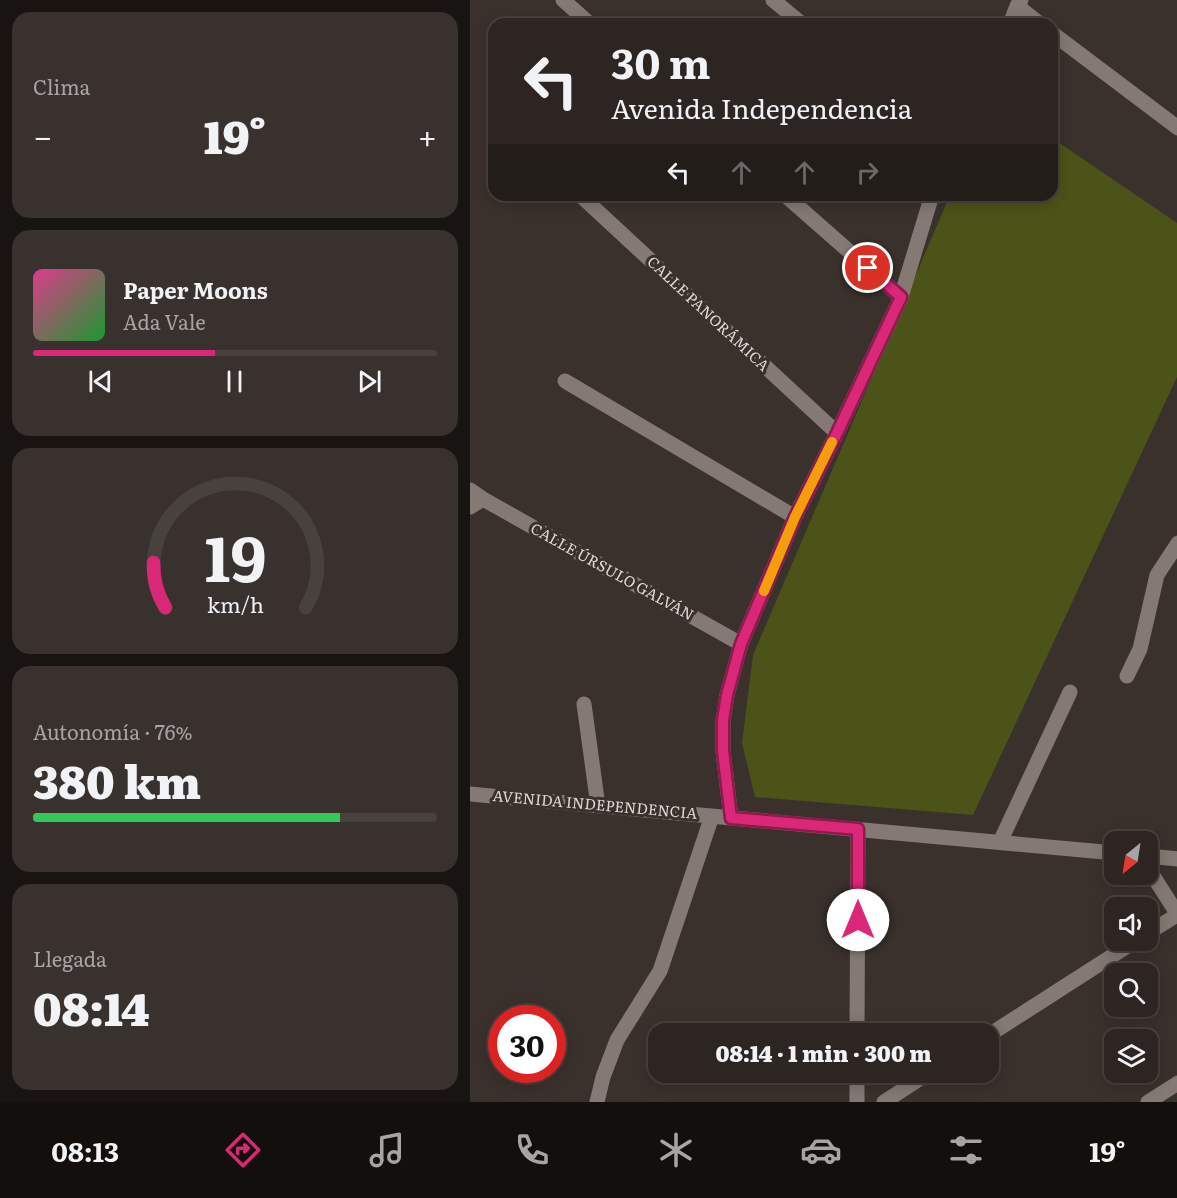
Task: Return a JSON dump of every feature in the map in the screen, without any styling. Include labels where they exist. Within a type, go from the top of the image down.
[{"type":"street","points":[[563,0],[583,18]]},
{"type":"street","points":[[773,0],[795,18]]},
{"type":"street","points":[[1013,18],[1019,3],[1034,18]]},
{"type":"street","points":[[1058,38],[1178,128]]},
{"type":"street","name":"CALLE PANORÁMICA","points":[[586,201],[837,433]]},
{"type":"street","points":[[792,201],[901,297]]},
{"type":"street","points":[[731,818],[723,751],[723,720],[727,695],[741,644],[795,517],[901,297],[930,201]]},
{"type":"street","points":[[565,381],[795,517]]},
{"type":"street","name":"CALLE ÚRSULO GALVÁN","points":[[474,499],[741,644]]},
{"type":"street","points":[[1127,676],[1140,649],[1157,575],[1178,543]]},
{"type":"street","points":[[1000,842],[1070,693]]},
{"type":"street","points":[[584,704],[599,806]]},
{"type":"street","name":"AVENIDA INDEPENDENCIA","points":[[470,794],[1104,852]]},
{"type":"street","points":[[597,1102],[603,1077],[617,1040],[660,971],[712,816]]},
{"type":"street","points":[[857,1023],[858,829]]},
{"type":"street","points":[[1158,857],[1178,859]]},
{"type":"street","points":[[1158,884],[1177,915],[1158,927]]},
{"type":"street","points":[[999,1029],[1120,951]]},
{"type":"street","points":[[857,1083],[857,1102]]},
{"type":"street","points":[[884,1102],[913,1083]]},
{"type":"street","points":[[1148,1102],[1178,1083]]},
{"type":"green space","points":[[1058,142],[1177,223],[1177,377],[973,815],[755,797],[742,743],[753,655],[947,201],[1058,201]]},
{"type":"slow traffic","points":[[764,591],[795,517],[832,442]]},
{"type":"route","points":[[858,920],[858,829],[731,818],[723,751],[723,720],[731,678],[741,644],[795,517],[901,297],[868,268]]}]
